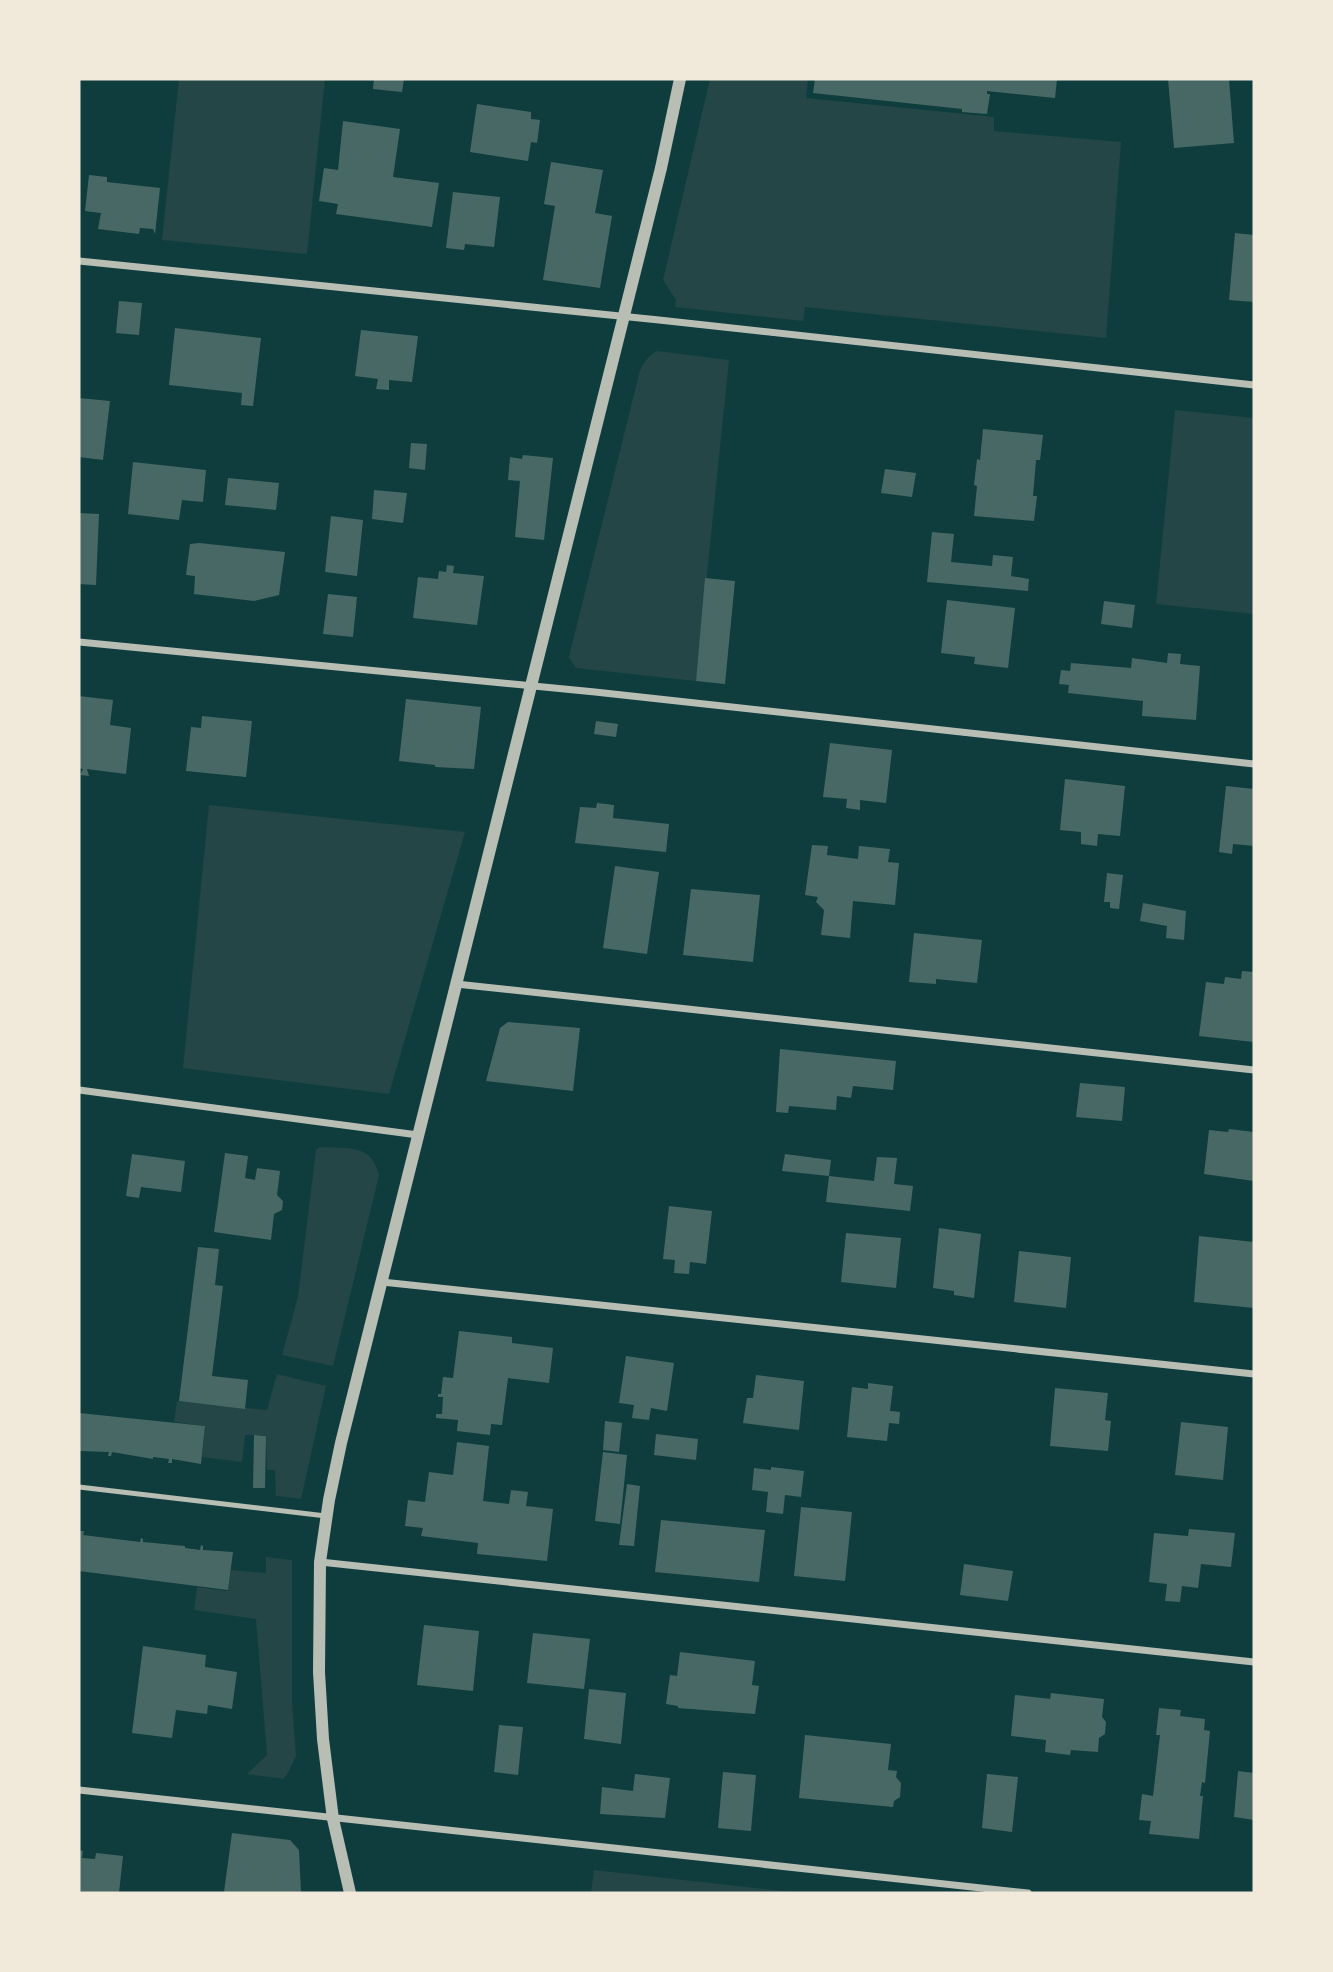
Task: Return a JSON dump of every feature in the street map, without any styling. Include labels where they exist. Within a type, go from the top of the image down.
[{"type":"street","points":[[350,1893],[333,1819],[323,1739],[319,1672],[320,1562],[326,1516],[341,1443],[624,317],[680,79]]},
{"type":"street","points":[[79,261],[1254,385]]},
{"type":"street","points":[[79,642],[609,694],[1254,764]]},
{"type":"street","points":[[456,984],[1254,1070]]},
{"type":"street","points":[[79,1090],[418,1135]]},
{"type":"street","points":[[382,1282],[1254,1374]]},
{"type":"street","points":[[320,1562],[1254,1662]]},
{"type":"street","points":[[79,1790],[1028,1893]]},
{"type":"lane","points":[[79,1487],[326,1516]]},
{"type":"shaded area","points":[[179,79],[325,79],[307,254],[162,240]]},
{"type":"shaded area","points":[[710,79],[808,79],[806,98],[994,117],[994,131],[1121,142],[1106,338],[805,307],[803,321],[675,307],[676,300],[663,280]]},
{"type":"shaded area","points":[[657,351],[729,360],[696,681],[576,668],[569,657],[639,374],[645,361]]},
{"type":"shaded area","points":[[1175,410],[1254,418],[1254,614],[1156,604]]},
{"type":"shaded area","points":[[209,805],[465,832],[389,1094],[183,1068]]},
{"type":"shaded area","points":[[320,1147],[348,1148],[364,1153],[376,1165],[379,1175],[333,1366],[282,1355],[298,1297],[316,1150]]},
{"type":"shaded area","points":[[277,1374],[326,1386],[301,1499],[276,1496],[275,1470],[267,1470],[266,1435],[245,1435],[242,1462],[202,1457],[205,1426],[174,1422],[177,1401],[267,1410]]},
{"type":"shaded area","points":[[266,1557],[292,1560],[292,1703],[296,1756],[283,1779],[247,1774],[267,1755],[256,1619],[194,1610],[197,1587],[228,1591],[231,1570],[266,1573]]},
{"type":"shaded area","points":[[594,1870],[801,1893],[591,1893]]},
{"type":"building","points":[[374,79],[404,79],[402,92],[373,89]]},
{"type":"building","points":[[815,79],[1057,79],[1055,98],[987,91],[987,94],[990,94],[987,114],[813,93]]},
{"type":"building","points":[[1168,79],[1229,79],[1234,143],[1174,148]]},
{"type":"building","points":[[477,104],[531,112],[531,119],[540,120],[537,143],[531,142],[528,161],[470,152]]},
{"type":"building","points":[[343,121],[400,129],[393,177],[439,183],[432,227],[336,214],[338,204],[319,201],[324,168],[338,170]]},
{"type":"building","points":[[551,162],[603,170],[595,213],[612,216],[600,288],[543,280],[555,206],[544,204]]},
{"type":"building","points":[[89,175],[107,177],[107,182],[160,188],[155,234],[153,229],[140,228],[139,234],[98,229],[101,213],[85,211]]},
{"type":"building","points":[[453,192],[500,197],[494,247],[465,244],[464,250],[446,248]]},
{"type":"building","points":[[1235,233],[1254,235],[1254,302],[1229,300]]},
{"type":"building","points":[[119,301],[142,303],[139,335],[116,333]]},
{"type":"building","points":[[175,328],[261,338],[253,406],[241,405],[242,393],[169,385]]},
{"type":"building","points":[[361,330],[418,336],[412,382],[389,380],[389,390],[376,389],[378,379],[355,376]]},
{"type":"building","points":[[79,398],[110,401],[103,460],[79,457]]},
{"type":"building","points":[[983,429],[1043,435],[1040,460],[1036,460],[1033,496],[1037,496],[1034,521],[974,516],[977,486],[974,485]]},
{"type":"building","points":[[411,443],[427,444],[425,470],[409,468]]},
{"type":"building","points":[[523,455],[553,458],[544,540],[515,537],[520,481],[508,480],[510,457],[522,459]]},
{"type":"building","points":[[133,462],[206,470],[203,502],[182,500],[179,520],[128,514]]},
{"type":"building","points":[[885,469],[916,473],[912,497],[881,493]]},
{"type":"building","points":[[228,478],[279,483],[276,510],[225,505]]},
{"type":"building","points":[[374,490],[407,493],[403,523],[372,519]]},
{"type":"building","points":[[79,513],[99,514],[96,585],[79,584]]},
{"type":"building","points":[[331,516],[363,520],[357,576],[325,572]]},
{"type":"building","points":[[932,532],[954,534],[951,562],[992,566],[993,555],[1013,557],[1011,576],[1029,579],[1028,591],[927,582]]},
{"type":"building","points":[[190,544],[285,552],[279,595],[254,601],[194,594],[195,576],[186,575]]},
{"type":"building","points":[[447,565],[454,566],[453,573],[484,576],[477,625],[413,618],[418,577],[438,579],[439,571],[446,572]]},
{"type":"building","points":[[705,578],[735,581],[725,684],[696,681]]},
{"type":"building","points":[[328,594],[357,597],[353,637],[323,634]]},
{"type":"building","points":[[947,600],[1015,608],[1008,668],[974,664],[975,657],[941,653]]},
{"type":"building","points":[[1104,601],[1135,605],[1132,628],[1101,624]]},
{"type":"building","points":[[1168,653],[1181,654],[1180,664],[1200,666],[1196,720],[1142,716],[1143,701],[1068,693],[1069,685],[1059,684],[1061,670],[1070,671],[1071,663],[1131,668],[1132,658],[1167,663]]},
{"type":"building","points":[[79,696],[113,700],[110,725],[131,728],[126,774],[87,769],[89,776],[80,775],[83,769],[79,768]]},
{"type":"building","points":[[406,699],[481,707],[474,769],[435,767],[399,761]]},
{"type":"building","points":[[202,716],[252,721],[246,777],[186,771],[191,727],[201,728]]},
{"type":"building","points":[[596,721],[618,724],[616,737],[594,734]]},
{"type":"building","points":[[830,743],[892,750],[886,803],[860,800],[860,810],[846,808],[847,799],[823,797]]},
{"type":"building","points":[[1065,779],[1125,786],[1120,836],[1098,834],[1097,846],[1081,844],[1081,832],[1060,830]]},
{"type":"building","points":[[1226,786],[1254,789],[1254,846],[1233,844],[1232,854],[1219,852]]},
{"type":"building","points":[[597,803],[614,805],[613,818],[669,824],[666,852],[575,843],[580,807],[596,808]]},
{"type":"building","points":[[812,845],[828,846],[827,855],[858,859],[859,846],[890,849],[888,862],[899,863],[895,905],[853,901],[850,938],[821,935],[824,910],[816,902],[818,897],[805,895]]},
{"type":"building","points":[[615,866],[659,872],[647,954],[603,948]]},
{"type":"building","points":[[1107,873],[1123,875],[1119,909],[1110,908],[1110,902],[1104,902]]},
{"type":"building","points":[[691,889],[760,895],[753,962],[683,955]]},
{"type":"building","points":[[1143,903],[1186,911],[1184,940],[1166,938],[1167,926],[1140,921]]},
{"type":"building","points":[[914,933],[982,940],[977,983],[936,979],[936,984],[909,982]]},
{"type":"building","points":[[1242,971],[1254,972],[1254,1042],[1199,1036],[1206,982],[1224,984],[1225,977],[1241,979]]},
{"type":"building","points":[[508,1022],[580,1028],[573,1091],[486,1081],[500,1028]]},
{"type":"building","points":[[780,1049],[896,1061],[893,1090],[853,1086],[851,1098],[837,1096],[836,1110],[789,1106],[788,1113],[776,1112]]},
{"type":"building","points":[[1080,1083],[1125,1087],[1122,1121],[1076,1117]]},
{"type":"building","points":[[1229,1129],[1254,1132],[1254,1181],[1204,1174],[1209,1130],[1228,1132]]},
{"type":"building","points":[[225,1153],[248,1156],[245,1178],[255,1180],[257,1168],[280,1171],[277,1195],[283,1201],[282,1210],[274,1214],[271,1240],[214,1232]]},
{"type":"building","points":[[132,1154],[185,1161],[181,1192],[141,1187],[139,1198],[126,1196]]},
{"type":"building","points":[[785,1154],[831,1160],[829,1176],[782,1171]]},
{"type":"building","points":[[877,1157],[897,1158],[894,1184],[913,1186],[910,1211],[826,1202],[829,1176],[874,1181]]},
{"type":"building","points":[[669,1206],[712,1211],[706,1264],[690,1262],[689,1274],[674,1273],[675,1260],[663,1259]]},
{"type":"building","points":[[939,1228],[981,1234],[974,1298],[933,1288]]},
{"type":"building","points":[[846,1233],[901,1238],[896,1288],[841,1282]]},
{"type":"building","points":[[1199,1236],[1254,1242],[1254,1308],[1194,1302]]},
{"type":"building","points":[[198,1247],[219,1249],[215,1285],[223,1286],[212,1376],[248,1380],[245,1409],[179,1401]]},
{"type":"building","points":[[1019,1251],[1071,1257],[1066,1308],[1014,1302]]},
{"type":"building","points":[[459,1331],[512,1337],[512,1343],[553,1348],[549,1383],[508,1378],[502,1425],[491,1424],[490,1435],[457,1431],[458,1420],[436,1418],[436,1414],[442,1414],[443,1397],[438,1397],[438,1394],[441,1394],[443,1377],[453,1378]]},
{"type":"building","points":[[626,1356],[674,1363],[667,1411],[651,1408],[649,1420],[632,1418],[634,1405],[619,1403]]},
{"type":"building","points":[[756,1375],[804,1381],[799,1430],[743,1423],[747,1398],[753,1398]]},
{"type":"building","points":[[868,1383],[893,1386],[890,1411],[900,1412],[899,1424],[889,1423],[887,1441],[847,1437],[852,1387],[868,1389]]},
{"type":"building","points":[[1055,1388],[1108,1393],[1105,1420],[1111,1421],[1108,1451],[1050,1446]]},
{"type":"building","points":[[79,1413],[205,1426],[201,1464],[172,1459],[172,1463],[168,1463],[169,1459],[112,1452],[111,1456],[108,1456],[109,1452],[79,1451]]},
{"type":"building","points":[[605,1421],[622,1423],[619,1452],[603,1450]]},
{"type":"building","points":[[1181,1422],[1228,1427],[1223,1480],[1175,1475]]},
{"type":"building","points":[[656,1434],[698,1439],[696,1460],[654,1455]]},
{"type":"building","points":[[254,1435],[266,1436],[265,1488],[253,1488]]},
{"type":"building","points":[[457,1442],[489,1446],[483,1501],[509,1504],[511,1490],[528,1492],[526,1506],[553,1509],[547,1561],[477,1554],[478,1543],[421,1536],[423,1528],[405,1526],[408,1500],[425,1502],[429,1472],[453,1475]]},
{"type":"building","points":[[603,1452],[627,1455],[620,1524],[595,1521]]},
{"type":"building","points":[[771,1467],[804,1471],[801,1497],[785,1495],[783,1514],[766,1512],[768,1492],[752,1490],[754,1468],[771,1470]]},
{"type":"building","points":[[627,1484],[640,1486],[634,1546],[619,1545]]},
{"type":"building","points":[[801,1507],[852,1512],[845,1581],[794,1576]]},
{"type":"building","points":[[661,1520],[765,1530],[759,1582],[655,1572]]},
{"type":"building","points":[[1189,1529],[1235,1533],[1231,1567],[1201,1564],[1198,1588],[1182,1586],[1180,1602],[1165,1601],[1167,1584],[1149,1582],[1154,1533],[1188,1536]]},
{"type":"building","points":[[80,1531],[84,1531],[83,1535],[140,1542],[141,1538],[143,1542],[200,1550],[201,1545],[203,1550],[233,1552],[228,1590],[79,1571]]},
{"type":"building","points":[[964,1564],[1013,1571],[1008,1601],[960,1595]]},
{"type":"building","points":[[424,1625],[479,1631],[473,1691],[417,1685]]},
{"type":"building","points":[[533,1633],[590,1639],[584,1689],[527,1683]]},
{"type":"building","points":[[143,1646],[206,1655],[205,1667],[237,1672],[232,1709],[208,1705],[207,1714],[176,1710],[172,1738],[132,1733]]},
{"type":"building","points":[[680,1652],[755,1661],[752,1685],[759,1686],[755,1714],[678,1708],[666,1704],[670,1675],[677,1676]]},
{"type":"building","points":[[589,1689],[626,1693],[621,1744],[584,1739]]},
{"type":"building","points":[[1051,1693],[1104,1699],[1102,1717],[1106,1722],[1105,1734],[1099,1738],[1098,1752],[1071,1750],[1070,1755],[1045,1752],[1046,1740],[1011,1736],[1015,1695],[1050,1699]]},
{"type":"building","points":[[1159,1708],[1181,1710],[1180,1716],[1205,1719],[1204,1730],[1210,1731],[1205,1783],[1202,1782],[1200,1796],[1203,1796],[1199,1839],[1149,1834],[1151,1821],[1139,1820],[1142,1794],[1153,1796],[1160,1735],[1156,1735]]},
{"type":"building","points":[[499,1725],[523,1727],[518,1775],[494,1772]]},
{"type":"building","points":[[805,1735],[891,1744],[888,1770],[897,1771],[896,1777],[901,1783],[900,1797],[894,1801],[893,1807],[799,1798]]},
{"type":"building","points":[[1238,1771],[1254,1773],[1254,1820],[1234,1817]]},
{"type":"building","points":[[723,1772],[756,1775],[751,1831],[718,1828]]},
{"type":"building","points":[[635,1774],[670,1778],[665,1818],[600,1814],[602,1787],[633,1791]]},
{"type":"building","points":[[987,1774],[1018,1777],[1012,1832],[982,1828]]},
{"type":"building","points":[[232,1833],[290,1840],[299,1850],[301,1893],[224,1892]]},
{"type":"building","points":[[79,1850],[83,1851],[82,1858],[95,1859],[96,1853],[123,1856],[119,1893],[79,1893]]}]
